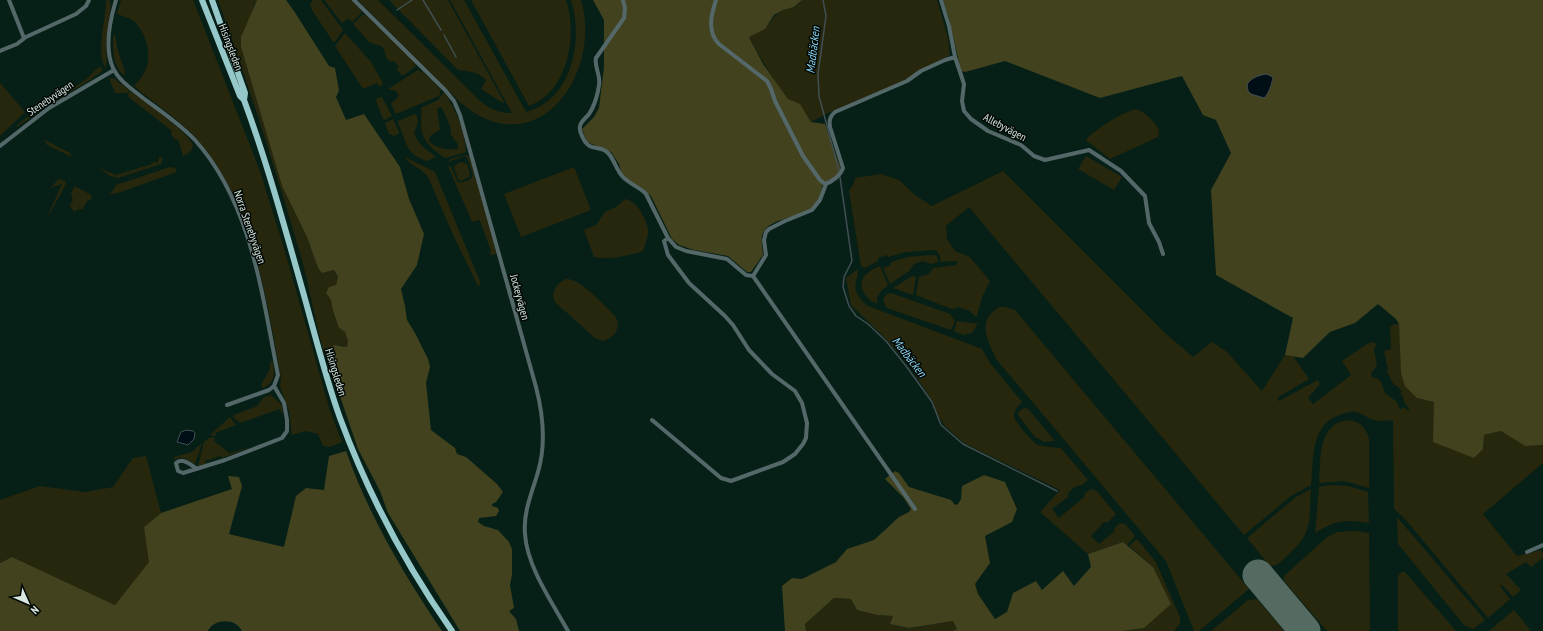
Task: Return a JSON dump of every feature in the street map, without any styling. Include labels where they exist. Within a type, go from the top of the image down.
[{"type":"highway","name":"Hisingsleden","points":[[202,0],[240,96],[244,100],[276,196],[334,400],[358,465],[381,516],[399,549],[424,591],[452,631]]},
{"type":"highway","name":"Hisingsleden","points":[[212,0],[245,93],[244,100]]},
{"type":"street","points":[[9,0],[24,38]]},
{"type":"street","points":[[0,51],[76,14],[86,6],[89,0]]},
{"type":"street","name":"Norra Stenebyvägen","points":[[116,0],[112,16],[109,43],[109,56],[114,70],[130,88],[193,138],[213,163],[224,180],[239,214],[253,256],[264,301],[278,375],[274,386]]},
{"type":"street","name":"Jockeyvägen","points":[[354,0],[443,89],[454,102],[460,115],[541,412],[541,458],[528,501],[525,522],[528,552],[534,568],[568,631]]},
{"type":"street","points":[[623,0],[626,13],[624,18],[596,58],[596,65],[600,77],[599,88],[590,112],[582,121],[580,126],[580,132],[586,143],[593,148],[604,150],[608,153],[620,175],[631,185],[641,189],[646,194],[672,244],[680,250],[726,260],[746,275],[753,276],[915,509]]},
{"type":"street","points":[[716,0],[712,15],[713,36],[719,44],[767,81],[778,108],[803,156],[820,180],[826,184]]},
{"type":"street","name":"Allebyvägen","points":[[941,0],[949,26],[955,57],[964,84],[962,101],[963,108],[971,119],[988,131],[1021,145],[1040,159],[1045,160],[1089,150],[1121,171],[1145,196],[1149,223],[1159,242],[1163,254]]},
{"type":"street","points":[[753,276],[766,255],[764,240],[766,232],[785,221],[812,210],[820,200],[826,184],[841,173],[843,168],[830,127],[829,121],[831,116],[835,112],[907,81],[922,71],[955,57]]},
{"type":"street","name":"Stenebyvägen","points":[[0,146],[49,108],[114,70]]},
{"type":"street","points":[[652,420],[721,478],[731,481],[790,458],[803,444],[807,431],[807,423],[802,403],[795,391],[767,369],[749,350],[733,324],[689,283],[668,255],[664,241],[668,238]]},
{"type":"street","points":[[197,469],[183,460],[176,463],[178,471],[184,473],[197,469],[275,441],[284,436],[288,426],[285,408],[274,386],[269,390],[227,405]]},
{"type":"street","points":[[1527,552],[1543,545]]},
{"type":"green space","points":[[106,0],[109,0],[111,5],[106,44],[107,61],[105,68],[102,61],[101,44]]},
{"type":"green space","points":[[121,0],[193,0],[260,171],[286,255],[330,411],[342,442],[330,447],[323,446],[318,434],[306,431],[292,435],[289,411],[280,387],[281,377],[269,314],[254,252],[244,221],[232,192],[216,165],[197,139],[175,118],[134,86],[142,77],[147,67],[147,46],[139,26],[134,21],[117,14]]},
{"type":"green space","points":[[218,0],[257,0],[254,5],[241,47],[282,186],[307,237],[318,268],[322,273],[334,270],[338,278],[336,285],[326,293],[331,300],[339,328],[345,332],[348,341],[347,347],[340,345],[330,349],[327,358],[321,342],[305,271],[288,213]]},
{"type":"green space","points":[[313,0],[321,0],[343,30],[334,43],[312,10],[310,4]]},
{"type":"green space","points":[[324,0],[352,0],[362,12],[352,22],[349,18],[342,23]]},
{"type":"green space","points":[[358,0],[378,0],[479,100],[490,108],[498,111],[512,113],[450,0],[464,0],[526,112],[542,105],[554,95],[564,82],[571,66],[575,50],[576,33],[575,16],[571,0],[581,0],[585,29],[582,57],[572,82],[557,104],[538,118],[514,124],[489,120],[461,103]]},
{"type":"green space","points":[[389,0],[448,0],[504,102],[503,103],[481,89],[486,80],[483,77],[473,72],[458,70]]},
{"type":"green space","points":[[471,0],[566,0],[571,29],[567,61],[561,76],[553,88],[542,99],[529,106]]},
{"type":"green space","points":[[802,0],[937,0],[948,38],[950,55],[895,85],[830,112],[811,122],[802,111],[787,98],[766,68],[749,36],[765,29],[775,16],[783,10],[795,7]]},
{"type":"green space","points":[[362,15],[366,15],[412,60],[416,66],[404,75],[401,75],[397,70],[399,67],[394,61],[389,61],[386,57],[384,49],[381,46],[369,42],[353,24]]},
{"type":"green space","points":[[345,33],[371,62],[383,83],[381,86],[377,83],[363,89],[335,46]]},
{"type":"green space","points":[[115,35],[118,51],[125,72],[124,75],[120,72],[115,63],[113,36]]},
{"type":"green space","points":[[102,67],[102,71],[90,80],[50,104],[17,127],[17,125],[42,107],[85,80],[97,68]]},
{"type":"green space","points":[[418,70],[424,73],[441,90],[439,96],[396,114],[391,104],[399,96],[396,91],[388,89]]},
{"type":"green space","points":[[109,78],[115,79],[129,90],[127,93],[115,93]]},
{"type":"green space","points":[[0,83],[25,112],[0,136]]},
{"type":"green space","points":[[129,91],[153,107],[184,133],[193,145],[190,152],[183,156],[178,139],[175,140],[171,134],[172,131],[131,99],[128,96]]},
{"type":"green space","points":[[444,92],[456,112],[464,136],[466,151],[464,153],[445,158],[436,152],[425,140],[421,125],[421,108],[438,100]],"holes":[[[440,107],[442,108],[450,126],[451,135],[458,144],[458,149],[442,148],[435,146],[429,141],[430,136],[440,130],[437,109]]]},
{"type":"green space","points":[[382,97],[392,116],[385,120],[383,119],[376,101],[377,98]]},
{"type":"green space","points":[[1136,109],[1152,120],[1159,129],[1158,137],[1110,159],[1087,141],[1086,139],[1103,126],[1123,114]]},
{"type":"green space","points":[[415,114],[418,121],[414,133],[423,147],[436,157],[427,161],[420,158],[410,150],[398,123],[398,121]]},
{"type":"green space","points":[[393,119],[399,132],[394,136],[389,134],[385,123]]},
{"type":"green space","points":[[45,140],[70,153],[72,157],[47,145]]},
{"type":"green space","points":[[466,155],[469,156],[473,168],[497,254],[492,255],[489,253],[491,251],[480,221],[472,222],[448,166],[451,167],[458,182],[469,180],[473,175],[467,157],[465,156],[448,162],[450,159]]},
{"type":"green space","points":[[160,156],[163,159],[161,164],[118,178],[110,176],[99,168],[116,175],[152,164],[154,161],[157,163]]},
{"type":"green space","points":[[1086,156],[1122,177],[1114,190],[1078,169]]},
{"type":"green space","points":[[405,157],[435,172],[481,284],[478,286],[454,237],[428,177],[423,171],[410,163]]},
{"type":"green space","points":[[461,162],[467,164],[470,175],[461,181],[458,179],[454,167]]},
{"type":"green space","points":[[170,167],[175,168],[177,172],[118,193],[108,194],[111,193],[116,185]]},
{"type":"green space","points":[[574,167],[591,210],[521,237],[504,194]]},
{"type":"green space","points":[[1003,171],[1165,333],[1193,357],[1212,342],[1227,352],[1262,391],[1285,355],[1293,356],[1309,379],[1277,398],[1279,401],[1318,380],[1320,384],[1308,398],[1313,404],[1351,375],[1342,361],[1372,342],[1377,344],[1374,349],[1377,366],[1371,373],[1372,377],[1381,382],[1385,393],[1397,402],[1400,410],[1403,407],[1409,411],[1403,400],[1404,398],[1400,393],[1402,392],[1397,386],[1394,385],[1387,372],[1388,369],[1384,351],[1391,349],[1390,327],[1394,324],[1399,324],[1401,343],[1417,398],[1434,402],[1483,449],[1484,435],[1501,431],[1525,446],[1543,445],[1543,463],[1483,514],[1517,556],[1541,550],[1543,553],[1543,558],[1531,567],[1526,562],[1506,574],[1521,590],[1513,597],[1502,585],[1500,586],[1510,599],[1488,618],[1405,519],[1394,509],[1393,420],[1376,421],[1355,412],[1348,412],[1337,416],[1328,421],[1322,428],[1315,445],[1313,455],[1311,485],[1291,496],[1244,535],[969,207],[946,226],[947,239],[955,251],[970,257],[990,281],[982,297],[977,316],[970,311],[958,307],[952,309],[916,295],[919,277],[929,274],[933,268],[957,265],[957,261],[940,262],[940,256],[936,250],[906,252],[888,257],[887,255],[878,258],[878,261],[865,268],[861,266],[849,191],[855,178],[881,174],[899,180],[915,195],[932,206]]},
{"type":"green space","points":[[59,179],[65,181],[66,184],[48,215],[62,184],[50,188]]},
{"type":"green space","points":[[75,186],[91,195],[92,199],[87,201],[82,210],[76,210],[75,212],[71,208],[70,204],[73,201],[71,193]]},
{"type":"green space","points":[[625,199],[637,206],[647,225],[648,234],[643,251],[618,257],[594,257],[584,230],[596,225],[605,212],[616,207]]},
{"type":"green space","points":[[933,255],[937,256],[938,262],[931,264],[923,261],[914,264],[909,271],[890,284],[883,268],[891,265],[890,263],[906,258]]},
{"type":"green space","points":[[880,266],[888,285],[878,296],[877,304],[872,302],[862,290],[862,281],[871,270]]},
{"type":"green space","points":[[858,269],[855,285],[856,292],[862,301],[868,306],[982,349],[990,363],[1022,402],[1015,410],[1014,416],[1024,432],[1038,445],[1061,448],[1088,480],[1082,485],[1076,486],[1068,493],[1068,497],[1052,509],[1059,518],[1084,497],[1085,493],[1091,489],[1096,490],[1116,514],[1108,522],[1104,522],[1091,536],[1099,544],[1115,531],[1114,529],[1120,523],[1125,524],[1135,536],[1127,545],[1123,542],[1088,554],[1040,512],[1060,490],[964,443],[945,426],[937,414],[933,402],[908,364],[887,340],[851,305],[846,278]]},
{"type":"green space","points":[[912,276],[916,277],[913,295],[893,288]]},
{"type":"green space","points":[[566,279],[572,280],[585,288],[615,316],[618,324],[616,331],[611,337],[603,341],[595,338],[555,302],[553,295],[555,288]]},
{"type":"green space","points":[[891,293],[950,314],[955,321],[951,330],[887,308],[884,303],[884,297]]},
{"type":"green space","points":[[1005,307],[1015,310],[1249,589],[1199,631],[1194,631],[1166,561],[997,360],[988,342],[986,335],[986,322],[989,316],[996,309]]},
{"type":"green space","points":[[957,321],[978,324],[972,333],[963,335],[954,331]]},
{"type":"green space","points":[[272,360],[274,377],[267,386],[263,388],[261,385],[270,369],[270,363]]},
{"type":"green space","points":[[271,395],[282,405],[283,414],[280,409],[240,423],[234,418],[233,416],[236,414],[257,406],[264,397]]},
{"type":"green space","points":[[1025,408],[1028,409],[1055,441],[1044,442],[1035,437],[1018,415],[1020,410]]},
{"type":"green space","points":[[230,417],[236,425],[215,433],[216,436],[210,435]]},
{"type":"green space","points":[[1349,420],[1360,424],[1369,439],[1369,488],[1344,481],[1319,483],[1321,453],[1326,435],[1331,428],[1339,423]]},
{"type":"green space","points":[[215,437],[214,441],[229,453],[252,447],[222,458],[221,456],[205,461],[206,464],[198,466],[204,442],[209,438]]},
{"type":"green space","points":[[202,443],[195,464],[183,458],[174,460],[174,457],[192,452]]},
{"type":"green space","points":[[146,456],[161,513],[144,527],[150,562],[115,605],[12,557],[0,563],[0,500],[40,486],[85,492],[113,487],[133,458]]},
{"type":"green space","points":[[1330,485],[1348,486],[1368,492],[1369,523],[1347,521],[1335,523],[1315,533],[1319,487]]},
{"type":"green space","points":[[1311,489],[1309,518],[1306,533],[1296,547],[1282,561],[1278,564],[1270,566],[1247,538],[1296,497]]},
{"type":"green space","points":[[1397,517],[1485,620],[1473,629],[1464,625],[1398,544]]},
{"type":"green space","points":[[1356,531],[1369,533],[1370,631],[1327,631],[1284,581],[1284,576],[1326,538],[1337,532]]},
{"type":"green space","points":[[1135,540],[1138,540],[1156,562],[1180,617],[1180,624],[1174,631],[1123,631],[1144,628],[1153,567],[1129,546]]},
{"type":"green space","points":[[1401,572],[1405,572],[1456,631],[1398,631],[1398,576]]},
{"type":"green space","points":[[834,598],[851,599],[857,610],[877,615],[893,616],[890,624],[909,628],[953,621],[957,629],[953,631],[806,631],[805,624]]},
{"type":"green space","points":[[1257,599],[1284,631],[1211,631],[1248,600]]},
{"type":"green space","points":[[1514,610],[1531,631],[1489,631]]},
{"type":"shaded area","points":[[257,0],[286,0],[329,66],[335,68],[339,91],[336,97],[346,120],[364,114],[400,167],[409,199],[424,234],[417,265],[401,289],[407,320],[428,359],[430,367],[426,383],[431,430],[455,448],[457,454],[466,457],[497,484],[503,492],[496,502],[492,504],[492,506],[498,508],[499,511],[496,516],[479,518],[478,522],[484,526],[498,530],[509,542],[512,549],[512,575],[510,585],[514,608],[509,611],[516,619],[519,631],[460,631],[388,513],[380,491],[358,449],[327,358],[330,349],[334,345],[347,347],[348,341],[345,332],[339,328],[331,300],[326,293],[329,287],[336,285],[338,277],[334,270],[322,273],[318,268],[307,237],[282,186],[241,47],[241,37]]},
{"type":"shaded area","points":[[593,0],[802,0],[794,7],[783,10],[774,15],[765,29],[749,37],[763,64],[788,99],[800,104],[811,122],[825,124],[841,169],[834,177],[823,182],[818,200],[812,208],[800,214],[771,224],[766,228],[762,238],[763,255],[751,272],[747,272],[728,256],[694,250],[679,245],[672,239],[651,196],[622,175],[619,164],[611,152],[587,142],[582,129],[594,117],[599,108],[604,67],[604,20]]},
{"type":"shaded area","points":[[943,0],[1543,0],[1543,445],[1525,446],[1501,431],[1484,435],[1483,449],[1474,458],[1433,442],[1434,402],[1417,398],[1405,386],[1401,373],[1399,324],[1396,319],[1378,304],[1355,323],[1330,332],[1303,358],[1285,355],[1293,318],[1216,275],[1211,190],[1231,153],[1216,120],[1203,115],[1182,76],[1100,98],[1005,61],[965,72],[961,71],[949,18]]},
{"type":"shaded area","points":[[1266,74],[1273,78],[1266,96],[1264,98],[1251,94],[1248,91],[1247,84],[1255,77]]},
{"type":"shaded area","points":[[186,430],[193,431],[195,433],[194,439],[188,445],[177,442],[181,432]]},
{"type":"shaded area","points":[[346,451],[376,522],[401,567],[442,631],[242,631],[235,624],[225,621],[215,624],[208,631],[0,631],[0,563],[12,557],[115,605],[149,562],[144,527],[161,513],[232,489],[228,476],[239,477],[242,486],[229,534],[284,547],[296,496],[306,488],[324,490],[329,456]]},
{"type":"shaded area","points":[[895,471],[899,473],[909,487],[951,500],[955,505],[958,504],[961,499],[962,486],[984,475],[1005,482],[1017,509],[1012,522],[985,536],[990,563],[975,584],[978,594],[995,619],[1007,612],[1013,593],[1036,581],[1042,590],[1063,571],[1074,586],[1091,567],[1088,554],[1123,542],[1153,567],[1171,604],[1144,628],[1123,631],[953,631],[957,629],[953,621],[909,628],[890,624],[893,616],[877,615],[857,610],[851,599],[834,598],[805,624],[806,631],[785,631],[782,586],[792,578],[802,579],[836,562],[847,549],[874,540],[899,517],[909,512],[911,509],[903,497],[885,479]]},
{"type":"waterway","points":[[397,10],[412,0]]},
{"type":"waterway","points":[[423,0],[441,30]]},
{"type":"waterway","name":"Madbäcken","points":[[823,0],[826,16],[818,74],[819,96],[839,171]]},
{"type":"waterway","points":[[444,35],[456,57]]},
{"type":"waterway","name":"Madbäcken","points":[[840,177],[852,261],[844,277],[843,287],[849,306],[856,316],[868,324],[886,341],[906,366],[932,402],[941,425],[963,444],[1057,491]]},
{"type":"runway","points":[[1258,575],[1305,631]]}]
